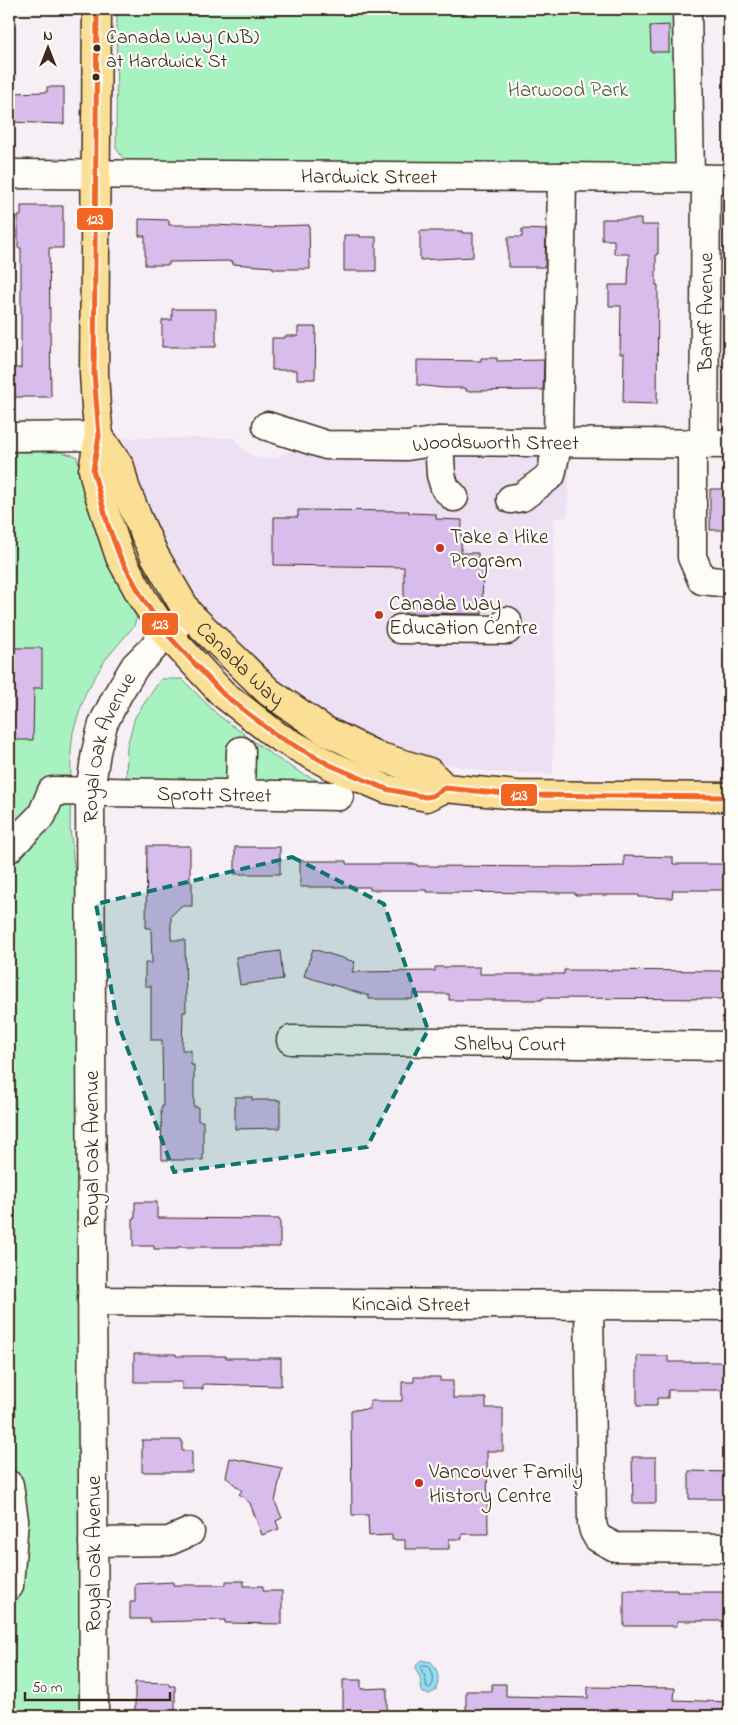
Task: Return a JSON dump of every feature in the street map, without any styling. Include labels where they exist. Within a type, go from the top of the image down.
[{"type":"main road","name":"Canada Way","points":[[97,9],[94,373],[99,436],[93,470],[108,525],[120,557],[143,599],[166,633],[222,694],[277,736],[330,765],[386,789],[427,797],[445,788],[517,795],[729,797]]},
{"type":"main road","name":"Canada Way","points":[[99,436],[120,467],[125,487],[141,526],[155,556],[188,613],[269,692],[297,713],[324,730],[377,756],[429,772],[445,788]]},
{"type":"street","name":"Banff Avenue","points":[[687,9],[708,179],[708,444],[692,557],[702,580],[729,583]]},
{"type":"street","name":"Hardwick Street","points":[[9,174],[562,176],[708,179]]},
{"type":"street","points":[[511,499],[522,497],[552,475],[558,441],[562,176]]},
{"type":"street","name":"Woodsworth Street","points":[[267,426],[326,445],[408,446],[439,441],[708,444]]},
{"type":"street","points":[[9,437],[99,436]]},
{"type":"street","points":[[439,441],[443,481],[445,488],[454,497]]},
{"type":"street","name":"Royal Oak Avenue","points":[[94,1716],[90,792],[96,752],[103,724],[118,694],[135,666],[188,613]]},
{"type":"street","points":[[400,629],[506,630],[507,621]]},
{"type":"street","points":[[240,794],[241,751]]},
{"type":"street","name":"Sprott Street","points":[[9,848],[42,815],[52,791],[338,796]]},
{"type":"street","name":"Shelby Court","points":[[291,1040],[729,1046]]},
{"type":"street","name":"Kincaid Street","points":[[92,1301],[729,1306]]},
{"type":"street","points":[[589,1306],[592,1524],[598,1538],[615,1547],[729,1548]]},
{"type":"street","points":[[9,1485],[14,1520],[9,1586]]},
{"type":"street","points":[[93,1542],[169,1542],[190,1532]]},
{"type":"highlighted area","points":[[292,857],[384,904],[428,1030],[367,1147],[174,1172],[117,1021],[96,904]]},
{"type":"shaded area","name":"Canada Way Education Centre","points":[[123,438],[235,438],[245,451],[256,458],[265,459],[278,457],[295,449],[309,456],[411,457],[570,452],[567,517],[554,518],[553,774],[491,772],[426,760],[394,750],[313,712],[214,626],[182,582],[137,487]]},
{"type":"green space","name":"Harwood Park","points":[[117,9],[697,9],[700,169],[132,162],[123,158],[116,148]]},
{"type":"green space","points":[[9,452],[61,452],[76,456],[137,610],[134,626],[105,660],[85,694],[73,732],[71,750],[70,828],[80,924],[81,963],[79,1716],[9,1716]]},
{"type":"green space","points":[[161,679],[182,679],[218,715],[275,757],[303,774],[335,788],[262,787],[232,775],[225,781],[126,783],[127,746],[135,717]]},
{"type":"water","points":[[421,1660],[431,1662],[437,1672],[437,1687],[435,1691],[429,1694],[423,1693],[421,1680],[416,1670],[416,1666]]},
{"type":"building","points":[[669,25],[669,52],[651,52],[650,26]]},
{"type":"building","points":[[47,87],[64,87],[64,124],[9,122],[9,93],[47,92]]},
{"type":"building","points":[[21,206],[63,206],[63,248],[49,248],[51,397],[10,397],[10,368],[21,368],[21,248],[18,248],[18,216],[21,216]]},
{"type":"building","points":[[139,219],[169,220],[169,225],[273,228],[275,226],[309,225],[310,269],[273,269],[273,267],[232,264],[233,261],[169,262],[169,265],[145,265],[145,236],[139,236]]},
{"type":"building","points":[[602,219],[641,219],[641,225],[658,225],[658,254],[656,254],[656,285],[658,285],[657,404],[623,403],[624,354],[620,354],[621,306],[609,306],[609,285],[628,285],[629,254],[614,254],[614,240],[602,240]]},
{"type":"building","points":[[522,229],[546,230],[545,267],[508,267],[508,237],[522,237]]},
{"type":"building","points":[[420,231],[462,231],[462,233],[473,233],[473,257],[420,260]]},
{"type":"building","points":[[344,235],[376,237],[376,271],[344,271]]},
{"type":"building","points":[[172,309],[216,309],[216,347],[162,347],[162,320],[172,320]]},
{"type":"building","points":[[298,327],[316,327],[315,379],[297,379],[297,370],[272,370],[272,338],[298,336]]},
{"type":"building","points":[[481,358],[497,358],[497,361],[544,360],[543,390],[466,391],[466,388],[417,385],[417,360],[481,361]]},
{"type":"building","points":[[710,489],[728,489],[729,530],[710,530]]},
{"type":"building","points":[[298,510],[409,511],[409,513],[436,514],[436,519],[462,520],[461,553],[478,553],[478,562],[483,562],[482,614],[404,613],[404,567],[274,565],[274,517],[298,517]]},
{"type":"building","points":[[9,648],[42,648],[42,688],[34,688],[33,740],[9,740]]},
{"type":"building","points":[[147,846],[190,846],[192,906],[181,906],[171,916],[171,940],[185,940],[186,1012],[183,1012],[182,1050],[191,1050],[191,1065],[194,1065],[194,1107],[198,1107],[198,1121],[203,1121],[203,1160],[162,1160],[162,1040],[151,1040],[151,986],[145,986],[145,963],[152,963],[151,928],[146,928]]},
{"type":"building","points":[[235,847],[280,847],[280,874],[235,874]]},
{"type":"building","points":[[624,856],[673,857],[673,864],[728,864],[728,890],[673,890],[672,898],[639,897],[639,895],[575,895],[575,893],[427,892],[427,890],[370,890],[370,887],[300,887],[300,861],[346,861],[346,864],[417,864],[417,866],[575,867],[624,866]]},
{"type":"building","points":[[313,949],[355,962],[352,972],[435,971],[435,967],[480,967],[480,974],[564,974],[564,970],[729,971],[729,999],[542,998],[542,1000],[449,1000],[449,994],[413,994],[413,999],[369,999],[369,996],[304,976]]},
{"type":"building","points":[[280,951],[283,979],[240,985],[236,957]]},
{"type":"building","points":[[235,1097],[252,1097],[252,1100],[280,1100],[280,1128],[235,1129]]},
{"type":"building","points":[[135,1202],[157,1202],[157,1218],[280,1219],[280,1247],[177,1247],[177,1249],[154,1249],[154,1246],[133,1246]]},
{"type":"building","points":[[134,1354],[281,1358],[281,1386],[203,1384],[203,1389],[182,1389],[182,1382],[134,1382]]},
{"type":"building","points":[[637,1356],[668,1356],[668,1362],[729,1362],[729,1390],[668,1390],[668,1398],[657,1398],[657,1406],[637,1406]]},
{"type":"building","name":"Vancouver Family History Centre","points":[[414,1377],[440,1377],[440,1381],[453,1381],[453,1398],[486,1398],[486,1408],[503,1408],[503,1451],[487,1451],[488,1534],[462,1534],[462,1539],[449,1539],[449,1549],[405,1549],[405,1540],[392,1540],[392,1535],[369,1536],[368,1515],[352,1515],[351,1410],[370,1409],[370,1401],[402,1401],[402,1382],[414,1382]]},
{"type":"building","points":[[142,1440],[182,1440],[182,1451],[192,1451],[192,1472],[142,1472]]},
{"type":"building","points":[[632,1457],[656,1457],[656,1503],[633,1503]]},
{"type":"building","points":[[230,1458],[282,1468],[275,1502],[282,1518],[276,1521],[279,1529],[262,1535],[250,1503],[239,1494],[242,1491],[226,1477]]},
{"type":"building","points":[[689,1471],[729,1472],[729,1499],[689,1499]]},
{"type":"building","points":[[226,1581],[244,1581],[244,1586],[263,1586],[263,1591],[282,1591],[282,1624],[225,1623],[225,1620],[150,1622],[150,1619],[130,1619],[130,1602],[135,1602],[135,1584],[173,1582],[173,1585],[226,1585]]},
{"type":"building","points":[[624,1590],[729,1592],[729,1621],[677,1621],[677,1626],[624,1626]]},
{"type":"building","points":[[343,1680],[361,1680],[361,1689],[387,1688],[387,1716],[343,1716]]},
{"type":"building","points":[[135,1682],[169,1683],[169,1686],[175,1686],[175,1716],[135,1716]]},
{"type":"building","points":[[492,1684],[506,1684],[506,1696],[588,1698],[588,1687],[675,1688],[674,1700],[729,1702],[729,1716],[466,1716],[466,1691],[492,1691]]},
{"type":"transit line","name":"123","points":[[97,9],[94,373],[99,436],[93,470],[108,525],[120,557],[143,599],[166,633],[223,694],[277,736],[330,765],[386,789],[425,797],[432,796],[445,788],[517,795],[729,797]]},
{"type":"place","name":"Canada Way (NB) at Hardwick St","points":[[97,48]]},
{"type":"place","name":"Take a Hike Program","points":[[440,548]]},
{"type":"place","name":"Canada Way Education Centre","points":[[379,615]]},
{"type":"place","name":"Vancouver Family History Centre","points":[[419,1483]]}]
